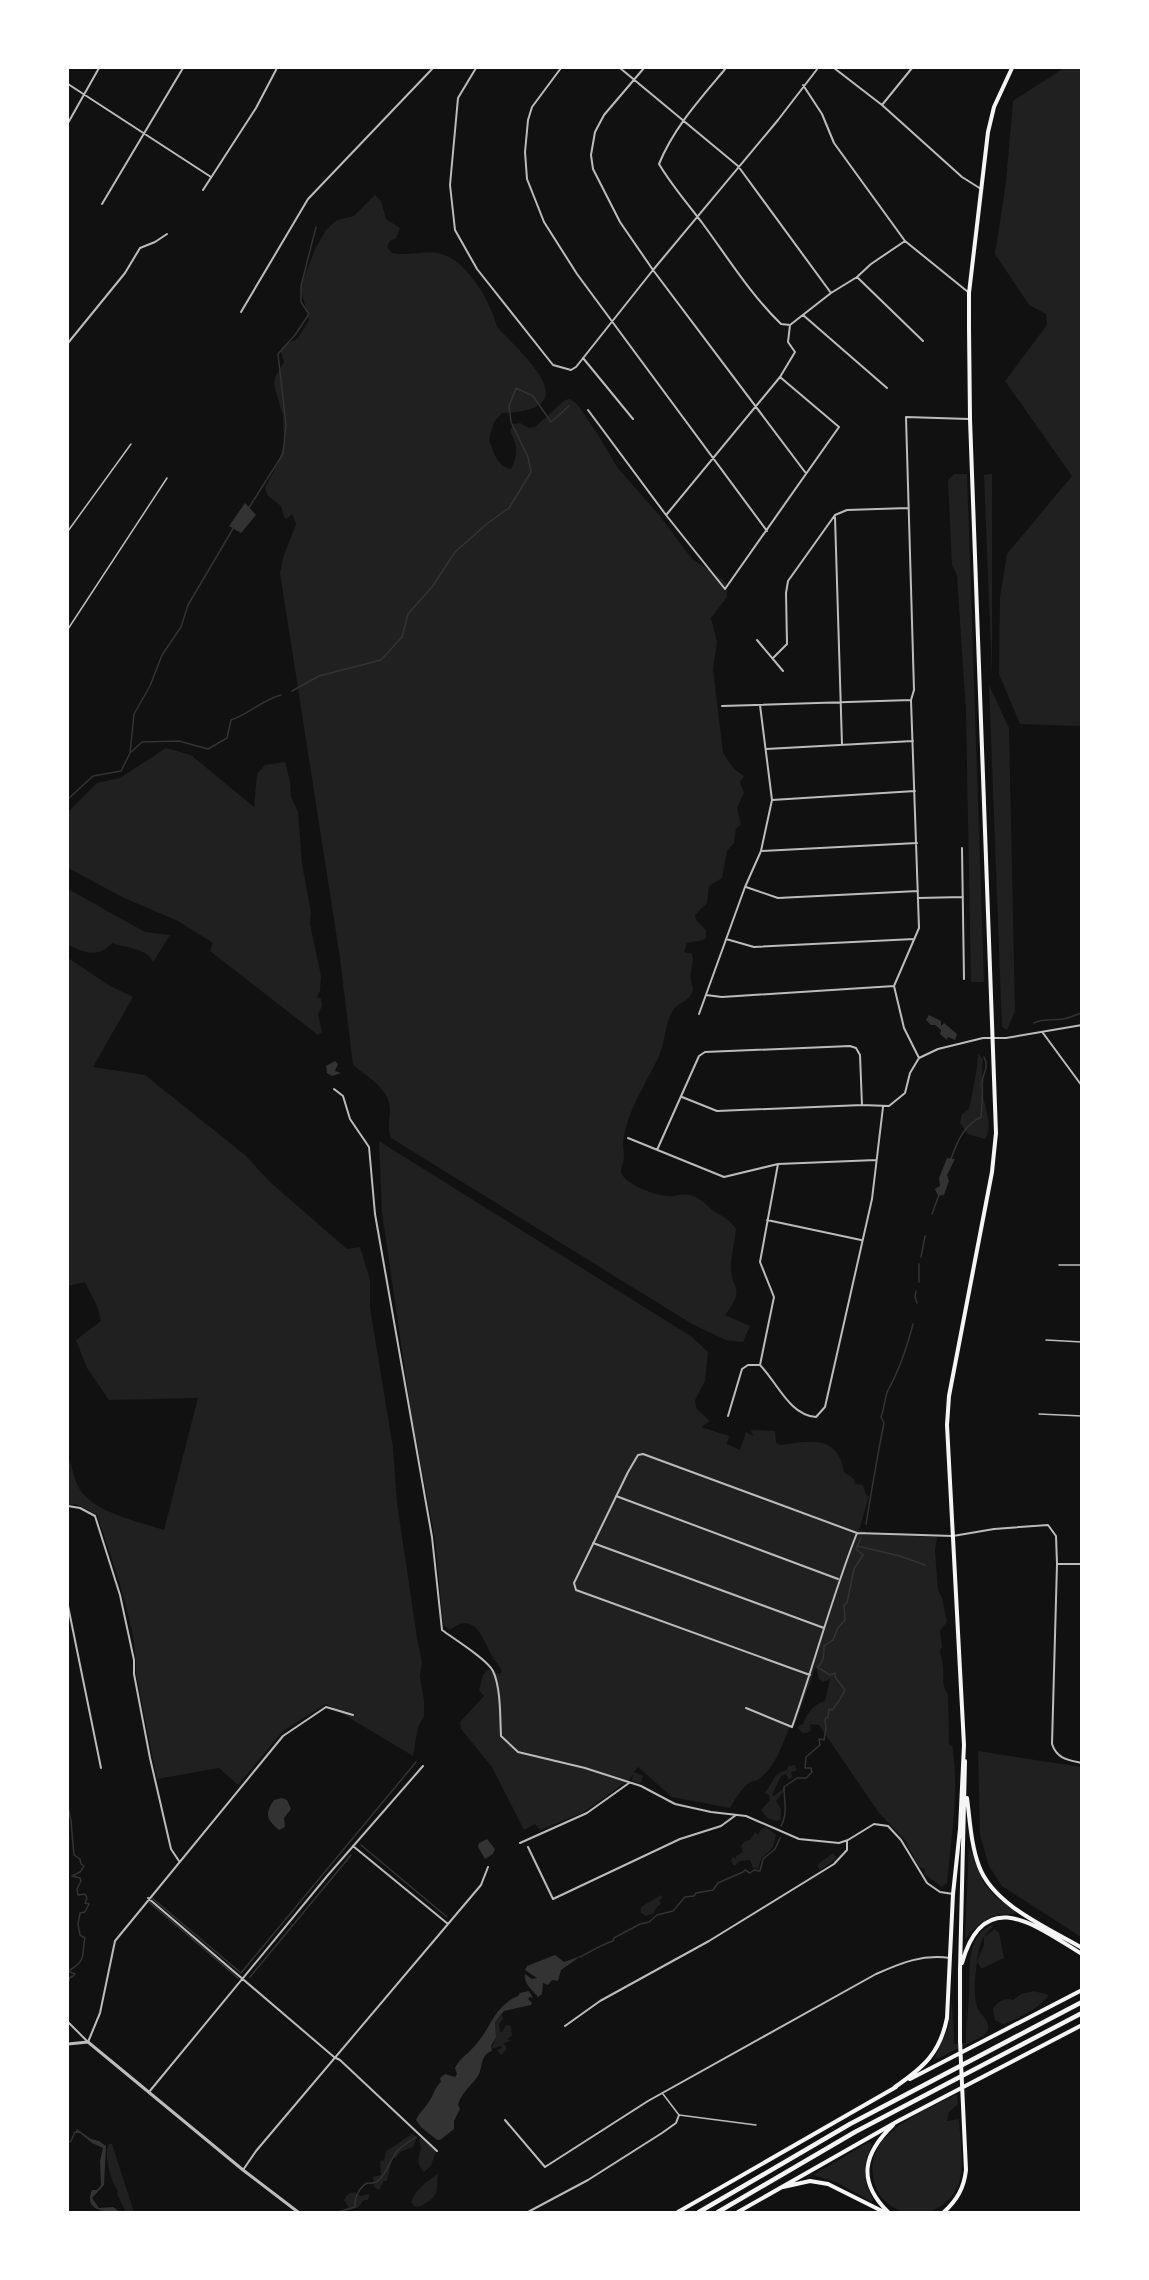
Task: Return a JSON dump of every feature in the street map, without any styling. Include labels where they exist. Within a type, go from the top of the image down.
[{"type":"highway","points":[[699,2212],[850,2124],[1082,2002]]},
{"type":"highway","points":[[718,2212],[865,2127],[1082,2013]]},
{"type":"main road","points":[[1012,68],[994,107],[988,132],[969,293],[970,419],[996,1133],[994,1155],[948,1396],[947,1425],[966,1786],[975,1857],[990,1887],[1008,1904],[1082,1948]]},
{"type":"main road","points":[[895,2087],[922,2067],[932,2056],[941,2039],[947,2018],[964,1745]]},
{"type":"main road","points":[[944,2212],[960,2194],[967,2157],[960,2041],[966,1786]]},
{"type":"main road","points":[[960,1970],[965,1952],[975,1933],[988,1922],[1000,1917],[1011,1917],[1031,1923],[1082,1953]]},
{"type":"main road","points":[[678,2212],[895,2087],[1082,1989]]},
{"type":"main road","points":[[738,2212],[898,2121],[1082,2025]]},
{"type":"main road","points":[[886,2212],[871,2190],[867,2167],[874,2145],[898,2121]]},
{"type":"main road","points":[[780,2188],[810,2181],[828,2184],[886,2212]]},
{"type":"street","points":[[68,123],[99,68]]},
{"type":"street","points":[[102,204],[146,134],[183,68]]},
{"type":"street","points":[[203,190],[256,108],[278,68]]},
{"type":"street","points":[[241,312],[308,199],[433,68]]},
{"type":"street","points":[[476,68],[458,98],[453,136],[450,185],[455,230],[477,268],[554,365],[571,370],[778,120],[818,68]]},
{"type":"street","points":[[561,68],[532,107],[528,120],[525,152],[527,179],[544,222],[577,274],[767,531]]},
{"type":"street","points":[[620,68],[738,166],[831,293]]},
{"type":"street","points":[[644,68],[604,115],[594,132],[591,155],[593,169],[620,222],[653,270],[806,472]]},
{"type":"street","points":[[726,68],[683,119],[666,147],[659,164],[671,185],[698,217],[762,306],[781,324],[790,325],[905,241]]},
{"type":"street","points":[[834,68],[882,105],[962,177],[981,189]]},
{"type":"street","points":[[882,105],[912,68]]},
{"type":"street","points":[[68,84],[211,177]]},
{"type":"street","points":[[803,85],[822,114],[834,143],[905,241],[969,293]]},
{"type":"street","points":[[68,343],[130,266],[140,248],[167,234]]},
{"type":"street","points":[[857,277],[923,340]]},
{"type":"street","points":[[803,315],[887,388]]},
{"type":"street","points":[[666,515],[780,377],[795,352],[788,342],[790,325]]},
{"type":"street","points":[[583,358],[633,419]]},
{"type":"street","points":[[588,410],[666,515],[725,589],[839,427],[780,377]]},
{"type":"street","points":[[919,1058],[904,1028],[894,986],[920,928],[911,700],[914,690],[906,417],[970,419]]},
{"type":"street","points":[[773,658],[788,644],[786,593],[789,581],[835,515],[847,510],[908,508]]},
{"type":"street","points":[[835,515],[842,745]]},
{"type":"street","points":[[758,640],[783,671]]},
{"type":"street","points":[[722,706],[911,700]]},
{"type":"street","points":[[699,1014],[745,887],[761,851],[772,800],[760,705]]},
{"type":"street","points":[[766,749],[913,741]]},
{"type":"street","points":[[772,800],[915,791]]},
{"type":"street","points":[[761,851],[917,843]]},
{"type":"street","points":[[962,848],[964,979]]},
{"type":"street","points":[[745,887],[778,898],[918,891]]},
{"type":"street","points":[[918,898],[963,897]]},
{"type":"street","points":[[726,939],[754,947],[915,939]]},
{"type":"street","points":[[706,995],[722,997],[894,986]]},
{"type":"street","points":[[682,1097],[717,1111],[862,1105],[883,1107],[896,1102],[905,1093],[910,1073],[919,1058],[946,1047],[1082,1025]]},
{"type":"street","points":[[1043,1033],[1082,1086]]},
{"type":"street","points":[[657,1150],[699,1056],[705,1052],[850,1046],[856,1048],[860,1055],[862,1105]]},
{"type":"street","points":[[334,1089],[343,1096],[353,1125],[369,1147],[375,1214],[432,1537],[442,1630],[485,1661],[493,1671],[501,1736],[518,1752],[585,1768],[656,1793],[675,1804],[711,1812],[744,1815],[799,1839],[839,1843],[874,1824],[888,1826],[902,1840],[927,1883],[940,1892],[953,1894]]},
{"type":"street","points":[[778,1164],[760,1262],[774,1297],[760,1365],[778,1390],[802,1413],[816,1417],[824,1410],[872,1199],[883,1107]]},
{"type":"street","points":[[628,1138],[724,1177],[778,1164],[876,1160]]},
{"type":"street","points":[[767,1220],[862,1240]]},
{"type":"street","points":[[728,1416],[742,1369],[748,1365],[760,1365]]},
{"type":"street","points":[[810,1675],[576,1590],[574,1583],[638,1455],[643,1454],[857,1533],[953,1536],[994,1529],[1048,1525],[1056,1536],[1057,1564],[1052,1744],[1054,1751],[1062,1758],[1082,1763]]},
{"type":"street","points":[[616,1497],[838,1579]]},
{"type":"street","points":[[68,1506],[80,1508],[95,1516],[117,1583],[134,1660],[134,1674],[161,1807],[171,1849],[179,1861]]},
{"type":"street","points":[[746,1708],[792,1727],[838,1579],[857,1533]]},
{"type":"street","points":[[593,1543],[824,1628]]},
{"type":"street","points":[[1057,1564],[1082,1564]]},
{"type":"street","points":[[68,1606],[101,1768]]},
{"type":"street","points":[[88,2042],[100,2013],[115,1941],[148,1899],[283,1736],[326,1707],[353,1715]]},
{"type":"street","points":[[149,2092],[353,1846],[423,1766]]},
{"type":"street","points":[[520,1843],[587,1813],[629,1783]]},
{"type":"street","points":[[528,1847],[553,1899],[680,1839],[721,1826],[736,1815]]},
{"type":"street","points":[[565,2025],[600,2001],[709,1941],[834,1864],[847,1850],[848,1840]]},
{"type":"street","points":[[353,1846],[448,1924]]},
{"type":"street","points":[[243,2170],[256,2151],[484,1881],[489,1867]]},
{"type":"street","points":[[148,1899],[340,2060],[437,2151]]},
{"type":"street","points":[[505,2120],[544,2167],[648,2101],[876,1974],[923,1957],[950,1958]]},
{"type":"street","points":[[68,2022],[88,2042],[243,2170],[298,2212]]},
{"type":"street","points":[[68,2044],[88,2042]]},
{"type":"street","points":[[528,2212],[588,2180],[662,2133],[676,2123],[679,2115]]},
{"type":"lane","points":[[68,531],[131,444]]},
{"type":"lane","points":[[68,629],[167,477]]},
{"type":"lane","points":[[1059,1265],[1082,1265]]},
{"type":"lane","points":[[1046,1340],[1082,1342]]},
{"type":"lane","points":[[1039,1414],[1082,1416]]},
{"type":"lane","points":[[663,2094],[679,2115],[756,2125]]},
{"type":"shaded area","points":[[1064,68],[1082,68],[1081,726],[1020,724],[999,674],[1000,597],[1007,554],[1072,476],[1005,381],[1047,325],[1046,314],[1029,305],[995,254],[1006,182],[1013,101]]},
{"type":"shaded area","points":[[375,195],[381,201],[386,219],[400,228],[396,238],[390,241],[387,247],[392,253],[438,253],[458,263],[476,282],[497,327],[522,353],[543,380],[546,393],[542,403],[528,410],[502,413],[494,422],[489,439],[499,462],[511,469],[516,455],[515,441],[510,431],[513,424],[520,423],[529,428],[535,427],[565,400],[570,399],[577,404],[617,467],[659,515],[692,559],[722,579],[727,585],[727,597],[711,618],[717,642],[713,669],[723,753],[734,769],[744,776],[740,782],[744,793],[737,808],[741,825],[736,828],[734,843],[727,851],[722,878],[709,886],[707,903],[695,915],[696,920],[706,930],[706,938],[687,943],[684,952],[692,954],[692,993],[672,1012],[659,1056],[632,1109],[625,1132],[624,1160],[621,1171],[627,1180],[655,1194],[686,1195],[697,1198],[724,1217],[736,1229],[731,1272],[736,1293],[725,1315],[750,1326],[743,1342],[726,1340],[692,1324],[391,1138],[390,1109],[386,1095],[353,1065],[340,958],[280,573],[283,558],[296,524],[292,514],[287,519],[284,517],[281,506],[268,496],[265,488],[278,463],[284,443],[283,416],[274,385],[275,377],[284,362],[282,347],[298,338],[309,320],[301,290],[303,280],[316,247],[326,230],[337,220],[354,216]]},
{"type":"shaded area","points":[[954,474],[967,474],[984,982],[971,982],[966,712],[957,575],[952,565],[948,480]]},
{"type":"shaded area","points":[[992,474],[992,676],[984,475]]},
{"type":"shaded area","points":[[245,503],[256,515],[241,533],[229,526]]},
{"type":"shaded area","points":[[989,685],[1009,728],[1015,1011],[1007,1030],[1002,1027]]},
{"type":"shaded area","points":[[166,748],[191,755],[254,807],[257,774],[265,765],[285,762],[291,797],[298,812],[302,864],[311,912],[310,924],[321,976],[320,991],[317,997],[321,999],[322,1006],[318,1014],[322,1032],[318,1035],[210,951],[213,943],[178,921],[124,898],[68,868],[68,812],[97,783],[120,778]]},
{"type":"shaded area","points":[[68,889],[145,932],[170,935],[153,962],[141,951],[112,943],[102,951],[91,953],[68,945]]},
{"type":"shaded area","points":[[68,958],[110,986],[133,997],[93,1067],[145,1075],[245,1155],[270,1182],[347,1249],[360,1247],[370,1280],[370,1308],[393,1448],[397,1503],[422,1662],[420,1677],[424,1716],[418,1727],[413,1756],[326,1704],[283,1731],[238,1785],[219,1768],[157,1779],[136,1674],[133,1636],[123,1594],[97,1515],[76,1504],[68,1505],[68,1456],[79,1488],[94,1504],[117,1515],[164,1530],[198,1398],[109,1400],[87,1368],[76,1340],[101,1321],[97,1306],[85,1282],[68,1286]]},
{"type":"shaded area","points":[[929,1015],[941,1021],[941,1026],[944,1023],[957,1034],[955,1040],[948,1037],[947,1040],[940,1034],[941,1030],[926,1020]]},
{"type":"shaded area","points":[[978,1054],[983,1059],[983,1094],[989,1124],[985,1139],[968,1134],[960,1123],[962,1114],[969,1109]]},
{"type":"shaded area","points":[[335,1061],[338,1064],[335,1071],[341,1073],[332,1076],[327,1073],[326,1066]]},
{"type":"shaded area","points":[[379,1141],[692,1337],[708,1352],[705,1381],[695,1400],[696,1408],[710,1421],[701,1427],[729,1436],[727,1444],[740,1450],[746,1432],[753,1436],[751,1430],[775,1431],[776,1443],[781,1445],[812,1442],[829,1446],[836,1451],[844,1472],[854,1479],[855,1484],[863,1485],[866,1495],[869,1496],[859,1530],[865,1531],[865,1534],[937,1537],[935,1551],[938,1590],[947,1622],[940,1631],[942,1647],[940,1651],[944,1684],[948,1694],[949,1744],[952,1746],[955,1780],[947,1883],[942,1887],[924,1874],[925,1869],[919,1867],[905,1840],[879,1813],[819,1725],[810,1724],[811,1730],[807,1733],[802,1733],[797,1727],[803,1724],[814,1707],[825,1701],[830,1679],[823,1682],[819,1679],[816,1666],[793,1729],[789,1728],[774,1762],[759,1779],[744,1787],[730,1808],[672,1797],[638,1767],[634,1772],[643,1776],[641,1783],[632,1781],[633,1774],[630,1779],[584,1812],[540,1830],[535,1824],[524,1830],[492,1767],[461,1729],[460,1722],[484,1696],[479,1690],[483,1675],[488,1669],[499,1674],[502,1671],[476,1628],[465,1623],[450,1630],[443,1625],[435,1539],[411,1412],[382,1213]]},
{"type":"shaded area","points":[[947,1158],[955,1159],[947,1175],[949,1181],[944,1195],[938,1196],[935,1189],[940,1186],[939,1178]]},
{"type":"shaded area","points":[[978,1751],[1081,1767],[1081,1937],[1002,1886],[989,1866],[980,1835]]},
{"type":"shaded area","points":[[795,1765],[797,1770],[791,1772],[792,1777],[789,1780],[786,1774],[781,1776],[772,1795],[774,1796],[784,1788],[785,1790],[776,1801],[781,1809],[781,1819],[777,1821],[767,1818],[761,1810],[770,1800],[769,1795],[764,1793],[778,1774],[787,1770],[788,1766]]},
{"type":"shaded area","points":[[282,1798],[287,1800],[291,1809],[284,1818],[285,1827],[279,1830],[270,1820],[268,1813],[274,1800]]},
{"type":"shaded area","points":[[765,1826],[776,1835],[773,1847],[761,1859],[758,1869],[753,1868],[750,1860],[740,1861],[734,1866],[731,1861],[733,1857],[736,1859],[736,1856],[743,1852],[741,1846],[745,1841],[750,1840],[755,1832],[758,1835]]},
{"type":"shaded area","points":[[487,1839],[495,1849],[493,1854],[485,1859],[478,1847],[479,1843]]},
{"type":"shaded area","points":[[969,1846],[984,1883],[995,1896],[1017,1913],[997,1915],[987,1919],[965,1939]]},
{"type":"shaded area","points":[[833,1853],[837,1858],[820,1870],[817,1865]]},
{"type":"shaded area","points":[[661,1895],[662,1899],[659,1900],[661,1904],[654,1913],[646,1916],[641,1913],[641,1907]]},
{"type":"shaded area","points":[[992,1925],[993,1927],[981,1942],[975,1984],[978,2010],[987,2022],[988,2031],[983,2036],[937,2059],[935,2057],[948,2029],[952,1999],[954,2044],[966,2043],[973,1946],[983,1930]]},
{"type":"shaded area","points":[[995,1929],[999,1933],[1004,1958],[983,1968],[977,1962],[984,1945],[984,1937]]},
{"type":"shaded area","points":[[555,1955],[564,1962],[581,1956],[561,1970],[558,1981],[552,1980],[548,1985],[543,1983],[542,1994],[538,1997],[527,1983],[525,1974],[532,1979],[537,1978],[525,1970],[527,1966]]},
{"type":"shaded area","points":[[529,1991],[533,1998],[528,1999],[531,2005],[504,2011],[495,2022],[496,2037],[491,2046],[492,2051],[485,2055],[479,2074],[460,2100],[458,2105],[460,2109],[454,2121],[454,2129],[437,2140],[416,2120],[441,2082],[440,2078],[445,2074],[455,2077],[457,2064],[482,2037],[498,2011],[520,1993]]},
{"type":"shaded area","points":[[1034,1991],[1049,1995],[1034,2009],[1016,2019],[1003,2024],[995,2020],[993,2009],[999,2002],[1007,1999],[1013,2000],[1021,1994]]},
{"type":"shaded area","points":[[502,2014],[503,2019],[499,2024],[500,2032],[506,2025],[511,2026],[512,2036],[507,2039],[511,2041],[503,2043],[506,2050],[501,2055],[497,2050],[502,2048],[501,2046],[491,2049],[496,2037],[495,2022]]},
{"type":"shaded area","points":[[957,2094],[958,2104],[949,2112],[947,2121],[959,2119],[961,2172],[953,2194],[942,2205],[929,2211],[914,2213],[900,2210],[887,2203],[878,2191],[873,2175],[874,2156],[883,2140],[918,2114]]},
{"type":"shaded area","points":[[77,2129],[106,2146],[104,2185],[92,2198],[99,2208],[113,2207],[120,2212],[103,2211],[93,2206],[90,2197],[92,2190],[97,2190],[101,2185],[100,2161],[103,2148],[92,2143],[80,2133],[75,2133]]},
{"type":"shaded area","points":[[415,2132],[413,2135],[417,2137],[413,2147],[400,2152],[396,2158],[392,2158],[387,2181],[384,2181],[379,2190],[374,2187],[373,2177],[381,2175],[380,2161],[384,2160],[386,2151]]},
{"type":"shaded area","points":[[422,2138],[436,2151],[431,2166],[424,2172],[418,2160],[421,2148],[419,2139]]},
{"type":"shaded area","points":[[869,2142],[872,2145],[867,2159],[865,2179],[873,2199],[872,2202],[836,2182],[813,2175]]},
{"type":"shaded area","points":[[109,2144],[112,2144],[134,2212],[126,2212],[117,2194],[118,2190],[107,2160]]},
{"type":"shaded area","points":[[438,2174],[435,2195],[422,2205],[415,2207],[411,2202],[415,2194]]},
{"type":"shaded area","points":[[355,2192],[360,2196],[370,2194],[368,2200],[364,2200],[358,2207],[349,2208],[344,2200],[348,2194]]},
{"type":"waterway","points":[[248,509],[283,454],[286,425],[278,354],[309,314],[301,302],[301,286],[316,227]]},
{"type":"waterway","points":[[292,691],[319,676],[381,660],[402,637],[408,614],[432,587],[455,552],[509,508],[531,472],[528,457],[511,422],[509,406],[516,388],[533,396],[551,422],[569,406]]},
{"type":"waterway","points":[[68,799],[93,776],[121,771],[130,753],[134,714],[150,686],[162,655],[181,627],[188,605],[234,527]]},
{"type":"waterway","points":[[131,752],[142,742],[179,741],[208,749],[227,738],[231,720],[281,695]]},
{"type":"waterway","points":[[1034,1023],[1065,1019],[1082,1013]]},
{"type":"waterway","points":[[951,1159],[966,1129],[981,1117],[982,1080],[986,1067],[984,1057]]},
{"type":"waterway","points":[[932,1214],[939,1195]]},
{"type":"waterway","points":[[921,1257],[925,1236]]},
{"type":"waterway","points":[[919,1264],[919,1282]]},
{"type":"waterway","points":[[916,1291],[917,1303]]},
{"type":"waterway","points":[[866,1524],[884,1423],[881,1417],[887,1393],[903,1358],[913,1324]]},
{"type":"waterway","points":[[781,1826],[785,1812],[784,1787],[797,1778],[806,1778],[812,1772],[811,1768],[805,1768],[806,1757],[820,1745],[819,1739],[824,1740],[825,1719],[828,1717],[829,1709],[832,1710],[845,1690],[835,1677],[835,1673],[830,1675],[817,1667],[822,1661],[824,1646],[833,1640],[838,1628],[845,1620],[844,1605],[847,1603],[854,1569],[863,1555],[856,1549],[861,1538]]},
{"type":"waterway","points":[[857,1546],[900,1556],[925,1565]]},
{"type":"waterway","points":[[241,1973],[416,1762]]},
{"type":"waterway","points":[[68,1807],[74,1855],[84,1866],[80,1872],[72,1876],[80,1878],[78,1895],[85,1894],[87,1898],[85,1903],[89,1904],[85,1912],[80,1913],[78,1924],[80,1935],[85,1938],[83,1956],[79,1963],[70,1970],[75,1974],[70,1977],[68,1983]]},
{"type":"waterway","points":[[580,1957],[613,1941],[614,1938],[640,1924],[649,1922],[657,1915],[673,1911],[685,1897],[713,1890],[718,1883],[745,1870],[750,1873],[754,1870],[760,1871],[763,1859],[775,1849],[780,1838]]},
{"type":"waterway","points":[[361,1845],[447,1917]]},
{"type":"waterway","points":[[250,1977],[351,1855]]},
{"type":"waterway","points":[[152,1898],[241,1973]]},
{"type":"waterway","points":[[149,1902],[238,1978]]},
{"type":"waterway","points":[[68,2143],[75,2132]]},
{"type":"waterway","points":[[338,2212],[355,2207],[359,2190],[367,2183],[378,2180],[399,2149],[416,2137]]}]
